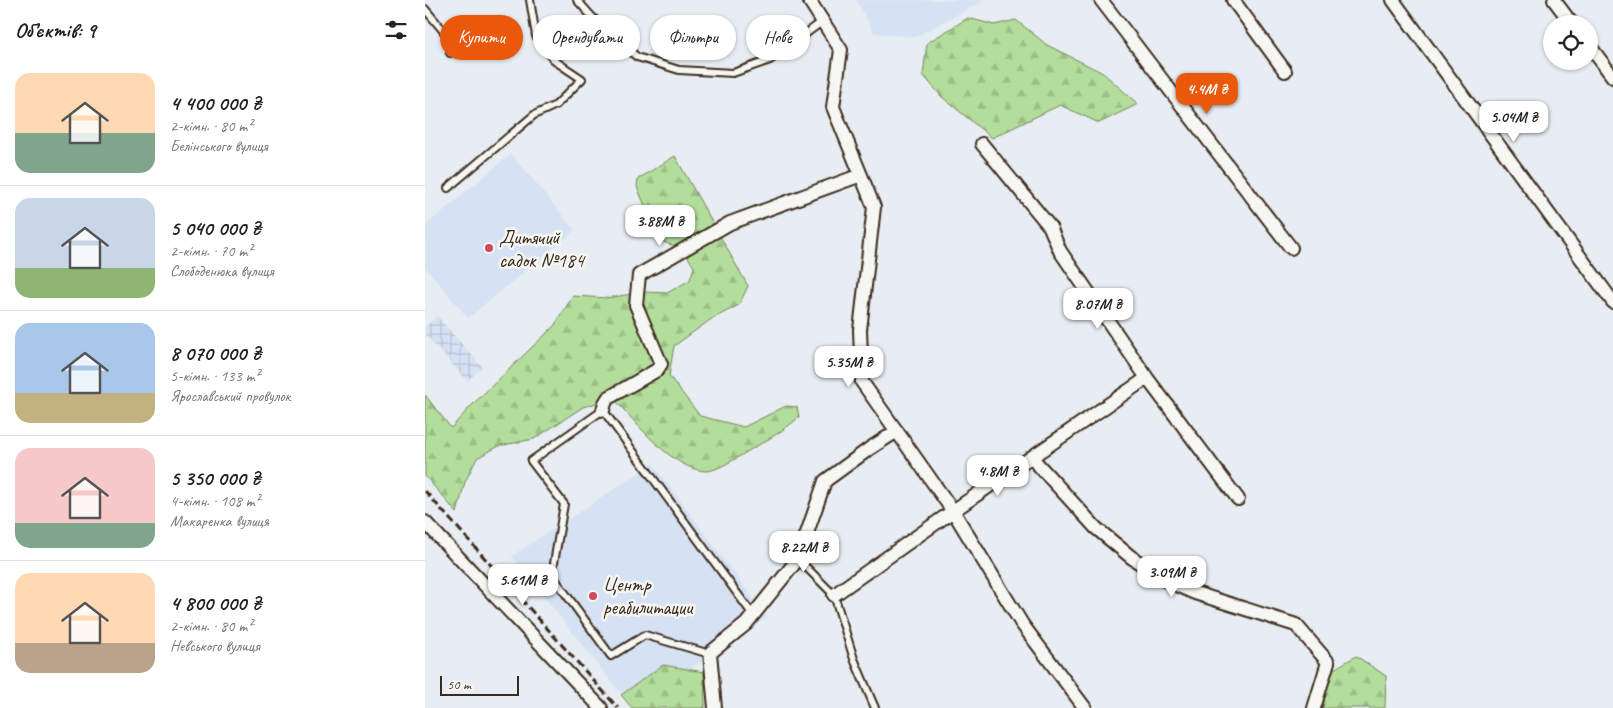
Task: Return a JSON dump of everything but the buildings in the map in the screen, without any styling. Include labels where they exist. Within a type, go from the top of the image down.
[{"type":"street","points":[[809,0],[841,50],[833,107],[874,207],[860,330],[862,382],[953,511],[1021,624],[1085,708]]},
{"type":"street","points":[[1101,0],[1291,248]]},
{"type":"street","points":[[1233,0],[1285,71]]},
{"type":"street","points":[[1393,0],[1613,302]]},
{"type":"street","points":[[1555,0],[1566,15]]},
{"type":"street","points":[[1598,57],[1613,77]]},
{"type":"street","points":[[982,144],[1050,227],[1060,251],[1147,378],[1238,499]]},
{"type":"street","points":[[603,410],[608,398],[657,370],[661,364],[636,305],[639,274],[730,223],[861,175]]},
{"type":"street","points":[[834,595],[1147,378]]},
{"type":"street","points":[[715,708],[710,653],[746,624],[797,559],[825,481],[869,448],[897,431]]},
{"type":"street","points":[[1032,458],[1096,528],[1131,557],[1165,580],[1195,593],[1297,625],[1328,662],[1314,708]]},
{"type":"street","points":[[425,522],[601,708]]},
{"type":"lane","points":[[448,188],[534,115],[556,105],[582,78],[555,61],[536,36],[530,0]]},
{"type":"lane","points":[[577,0],[594,20],[637,57],[679,70],[733,72],[770,60],[823,21]]},
{"type":"lane","points":[[425,9],[440,27]]},
{"type":"lane","points":[[711,654],[645,635],[611,656],[552,575],[563,504],[531,461],[603,410],[753,615]]},
{"type":"lane","points":[[797,559],[834,595],[854,659],[875,708]]},
{"type":"shaded area","points":[[856,0],[985,0],[915,37],[874,33]]},
{"type":"shaded area","name":"Дитячий садок №184","points":[[511,154],[575,230],[468,318],[425,267],[425,226]]},
{"type":"shaded area","points":[[437,316],[482,367],[467,381],[425,334],[425,327]]},
{"type":"shaded area","points":[[653,464],[767,617],[632,708],[512,556]]},
{"type":"green space","points":[[968,18],[994,25],[1016,20],[1047,45],[1103,73],[1138,104],[1099,123],[1060,105],[992,138],[942,97],[923,75],[927,43]]},
{"type":"green space","points":[[675,156],[748,286],[739,305],[710,320],[674,346],[669,376],[700,416],[744,427],[786,406],[797,407],[799,417],[780,432],[737,458],[721,467],[707,471],[694,469],[668,454],[644,432],[613,398],[583,407],[534,439],[499,446],[477,458],[465,482],[457,513],[425,476],[425,395],[451,428],[471,406],[554,326],[573,296],[607,298],[644,292],[667,293],[690,280],[694,267],[683,249],[660,241],[637,187],[638,179]]},
{"type":"green space","points":[[1356,656],[1386,676],[1385,708],[1323,708],[1329,672]]},
{"type":"green space","points":[[663,665],[704,672],[705,708],[632,708],[621,695]]},
{"type":"railway","points":[[425,491],[618,708]]},
{"type":"place","name":"Дитячий садок №184","points":[[489,248]]},
{"type":"place","name":"Центр реабилитации","points":[[593,596]]}]
